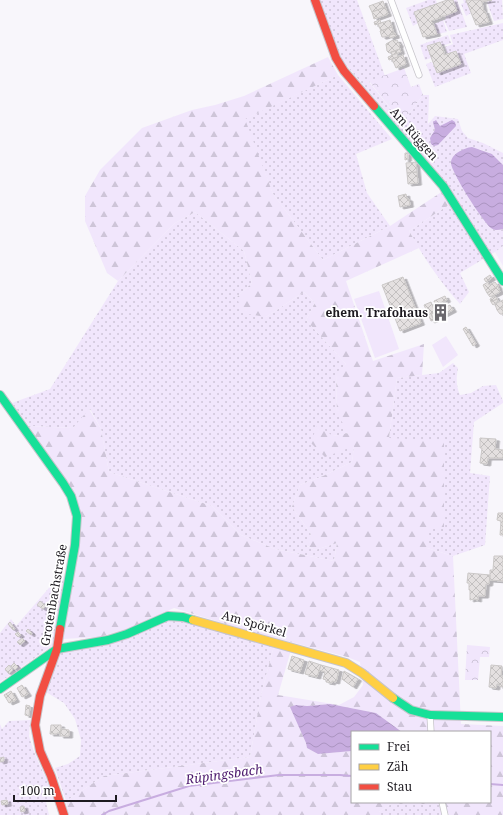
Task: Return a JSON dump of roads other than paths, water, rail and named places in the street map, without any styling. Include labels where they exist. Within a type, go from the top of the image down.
[{"type":"street","name":"Am Rüggen","points":[[315,0],[336,58],[344,71],[443,186],[503,281]]},
{"type":"street","points":[[392,0],[419,75]]},
{"type":"street","name":"Grotenbachstraße","points":[[0,395],[63,483],[71,496],[76,510],[76,544],[58,649],[40,696],[35,725],[40,751],[51,776],[64,815]]},
{"type":"street","name":"Am Spörkel","points":[[0,689],[58,649],[108,640],[127,634],[168,616],[183,617],[346,663],[362,673],[399,703],[411,710],[430,715],[503,717]]},
{"type":"street","points":[[430,715],[431,731]]},
{"type":"street","points":[[442,803],[445,815]]},
{"type":"water","points":[[436,120],[440,126],[452,120],[455,122],[456,126],[438,145],[434,146],[431,144],[430,138],[435,130],[433,122]]},
{"type":"water","points":[[472,147],[492,154],[503,165],[503,229],[494,230],[481,217],[452,168],[451,163],[453,157],[462,150]]},
{"type":"water","points":[[330,704],[376,713],[401,731],[351,731],[351,751],[318,754],[307,748],[290,707],[296,705],[307,706]]},
{"type":"waterway","name":"Rüpingsbach","points":[[102,815],[109,811],[189,786],[279,775],[351,776]]},
{"type":"waterway","name":"Rüpingsbach","points":[[491,784],[503,785]]},
{"type":"place","name":"ehem. Trafohaus","points":[[441,313]]}]
